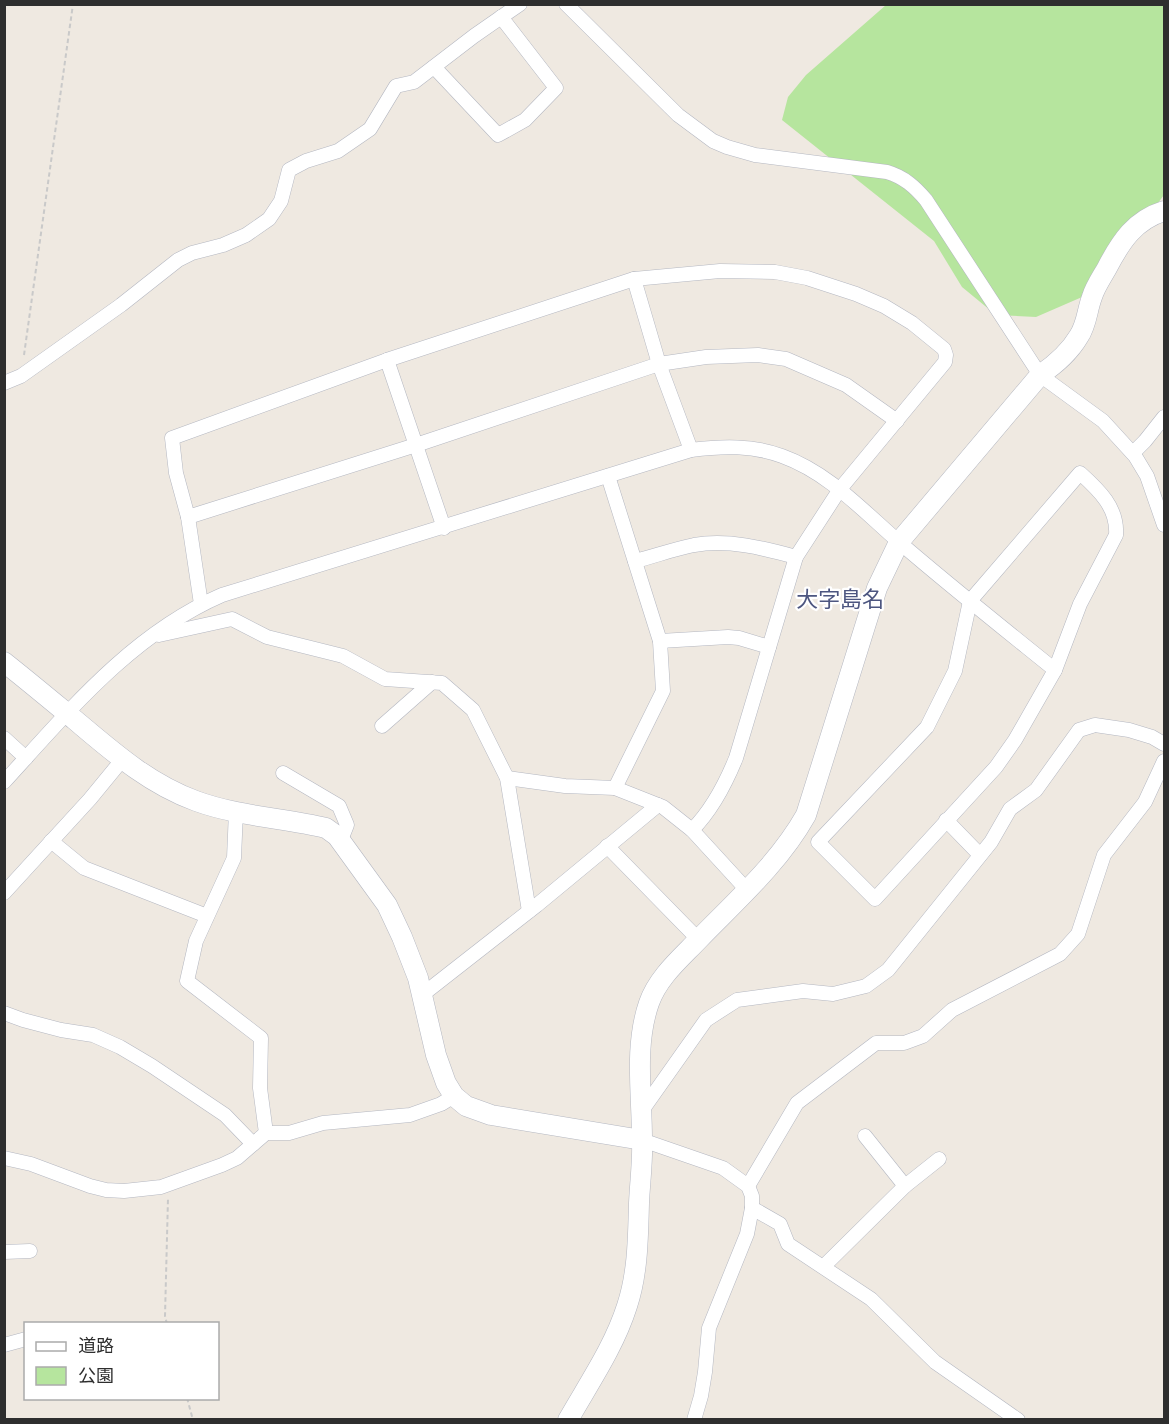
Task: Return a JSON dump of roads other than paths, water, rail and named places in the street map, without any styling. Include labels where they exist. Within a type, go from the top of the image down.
[{"type":"street","points":[[4,383],[21,376],[121,305],[178,260],[246,235],[269,219],[281,201],[289,170],[306,161],[338,151],[370,129],[396,86],[414,82],[519,4]]},
{"type":"street","points":[[566,4],[678,115],[713,141],[755,156],[875,169],[897,175],[906,181],[927,200],[1040,375],[1102,421],[1133,453],[1148,476],[1164,525]]},
{"type":"street","points":[[434,67],[498,135],[525,120],[556,88],[501,17]]},
{"type":"street","points":[[568,1419],[617,1331],[631,1290],[637,1249],[642,1140],[640,1085],[642,1026],[650,999],[664,977],[781,852],[806,815],[877,588],[899,542],[1040,375],[1061,360],[1079,337],[1086,323],[1093,294],[1113,255],[1129,231],[1139,223],[1164,212]]},
{"type":"street","points":[[201,604],[188,517],[176,473],[172,438],[387,360],[633,279],[720,271],[775,272],[807,278],[884,306],[934,339],[946,355],[942,368],[840,489],[796,557],[749,718],[729,776],[707,815],[692,830]]},
{"type":"street","points":[[633,279],[659,364],[691,450]]},
{"type":"street","points":[[188,517],[416,446],[659,364],[729,355],[758,355],[786,359],[846,385],[897,421]]},
{"type":"street","points":[[387,360],[444,528]]},
{"type":"street","points":[[1133,453],[1164,417]]},
{"type":"street","points":[[4,782],[108,670],[149,638],[201,604],[222,595],[691,450],[732,447],[780,455],[802,464],[840,489],[899,542],[1055,670]]},
{"type":"street","points":[[1080,473],[1105,497],[1117,524],[1116,535],[1080,604],[1055,670],[1015,740],[996,767],[875,899],[818,842],[927,727],[955,671],[970,601],[1080,473]]},
{"type":"street","points":[[608,476],[660,641],[663,691],[615,788]]},
{"type":"street","points":[[635,561],[707,543],[745,545],[796,557]]},
{"type":"street","points":[[149,638],[232,619],[267,637],[343,656],[385,679],[442,683],[473,710],[507,778],[529,911]]},
{"type":"street","points":[[660,641],[728,637],[769,647]]},
{"type":"street","points":[[4,662],[122,760],[144,776],[177,794],[236,811],[326,828],[341,840],[387,905],[418,978],[436,1055],[446,1083],[454,1096],[466,1106],[491,1115],[642,1140],[708,1162],[731,1173],[748,1186],[752,1196],[752,1208],[747,1234],[709,1328],[704,1380],[694,1419]]},
{"type":"street","points":[[382,726],[432,682]]},
{"type":"street","points":[[641,1112],[706,1020],[737,1000],[803,991],[833,994],[866,986],[888,970],[991,842],[1010,809],[1036,790],[1079,730],[1095,725],[1129,730],[1152,737],[1164,744]]},
{"type":"street","points":[[4,738],[26,758]]},
{"type":"street","points":[[4,893],[122,760]]},
{"type":"street","points":[[748,1186],[797,1103],[876,1042],[904,1043],[923,1036],[952,1010],[1060,954],[1078,934],[1104,855],[1145,802],[1164,761]]},
{"type":"street","points":[[284,773],[339,807],[347,825],[341,840]]},
{"type":"street","points":[[507,778],[565,786],[615,788],[658,805],[676,816],[692,830],[747,890]]},
{"type":"street","points":[[423,995],[658,805]]},
{"type":"street","points":[[236,811],[234,858],[196,941],[187,981],[261,1038],[260,1088],[266,1133]]},
{"type":"street","points":[[946,820],[980,855]]},
{"type":"street","points":[[51,841],[84,868],[207,916]]},
{"type":"street","points":[[607,846],[699,940]]},
{"type":"street","points":[[4,1013],[61,1030],[93,1035],[120,1047],[225,1116],[253,1144]]},
{"type":"street","points":[[4,1158],[31,1164],[106,1190],[161,1187],[237,1158],[266,1133],[289,1132],[323,1124],[410,1115],[441,1104],[454,1096]]},
{"type":"street","points":[[865,1136],[905,1186]]},
{"type":"street","points":[[824,1266],[905,1186],[939,1159]]},
{"type":"street","points":[[752,1208],[780,1224],[788,1244],[870,1299],[935,1362],[1018,1419]]},
{"type":"street","points":[[4,1252],[30,1251]]},
{"type":"street","points":[[4,1345],[24,1340]]},
{"type":"district","name":"大字島名","points":[[840,599]]}]
